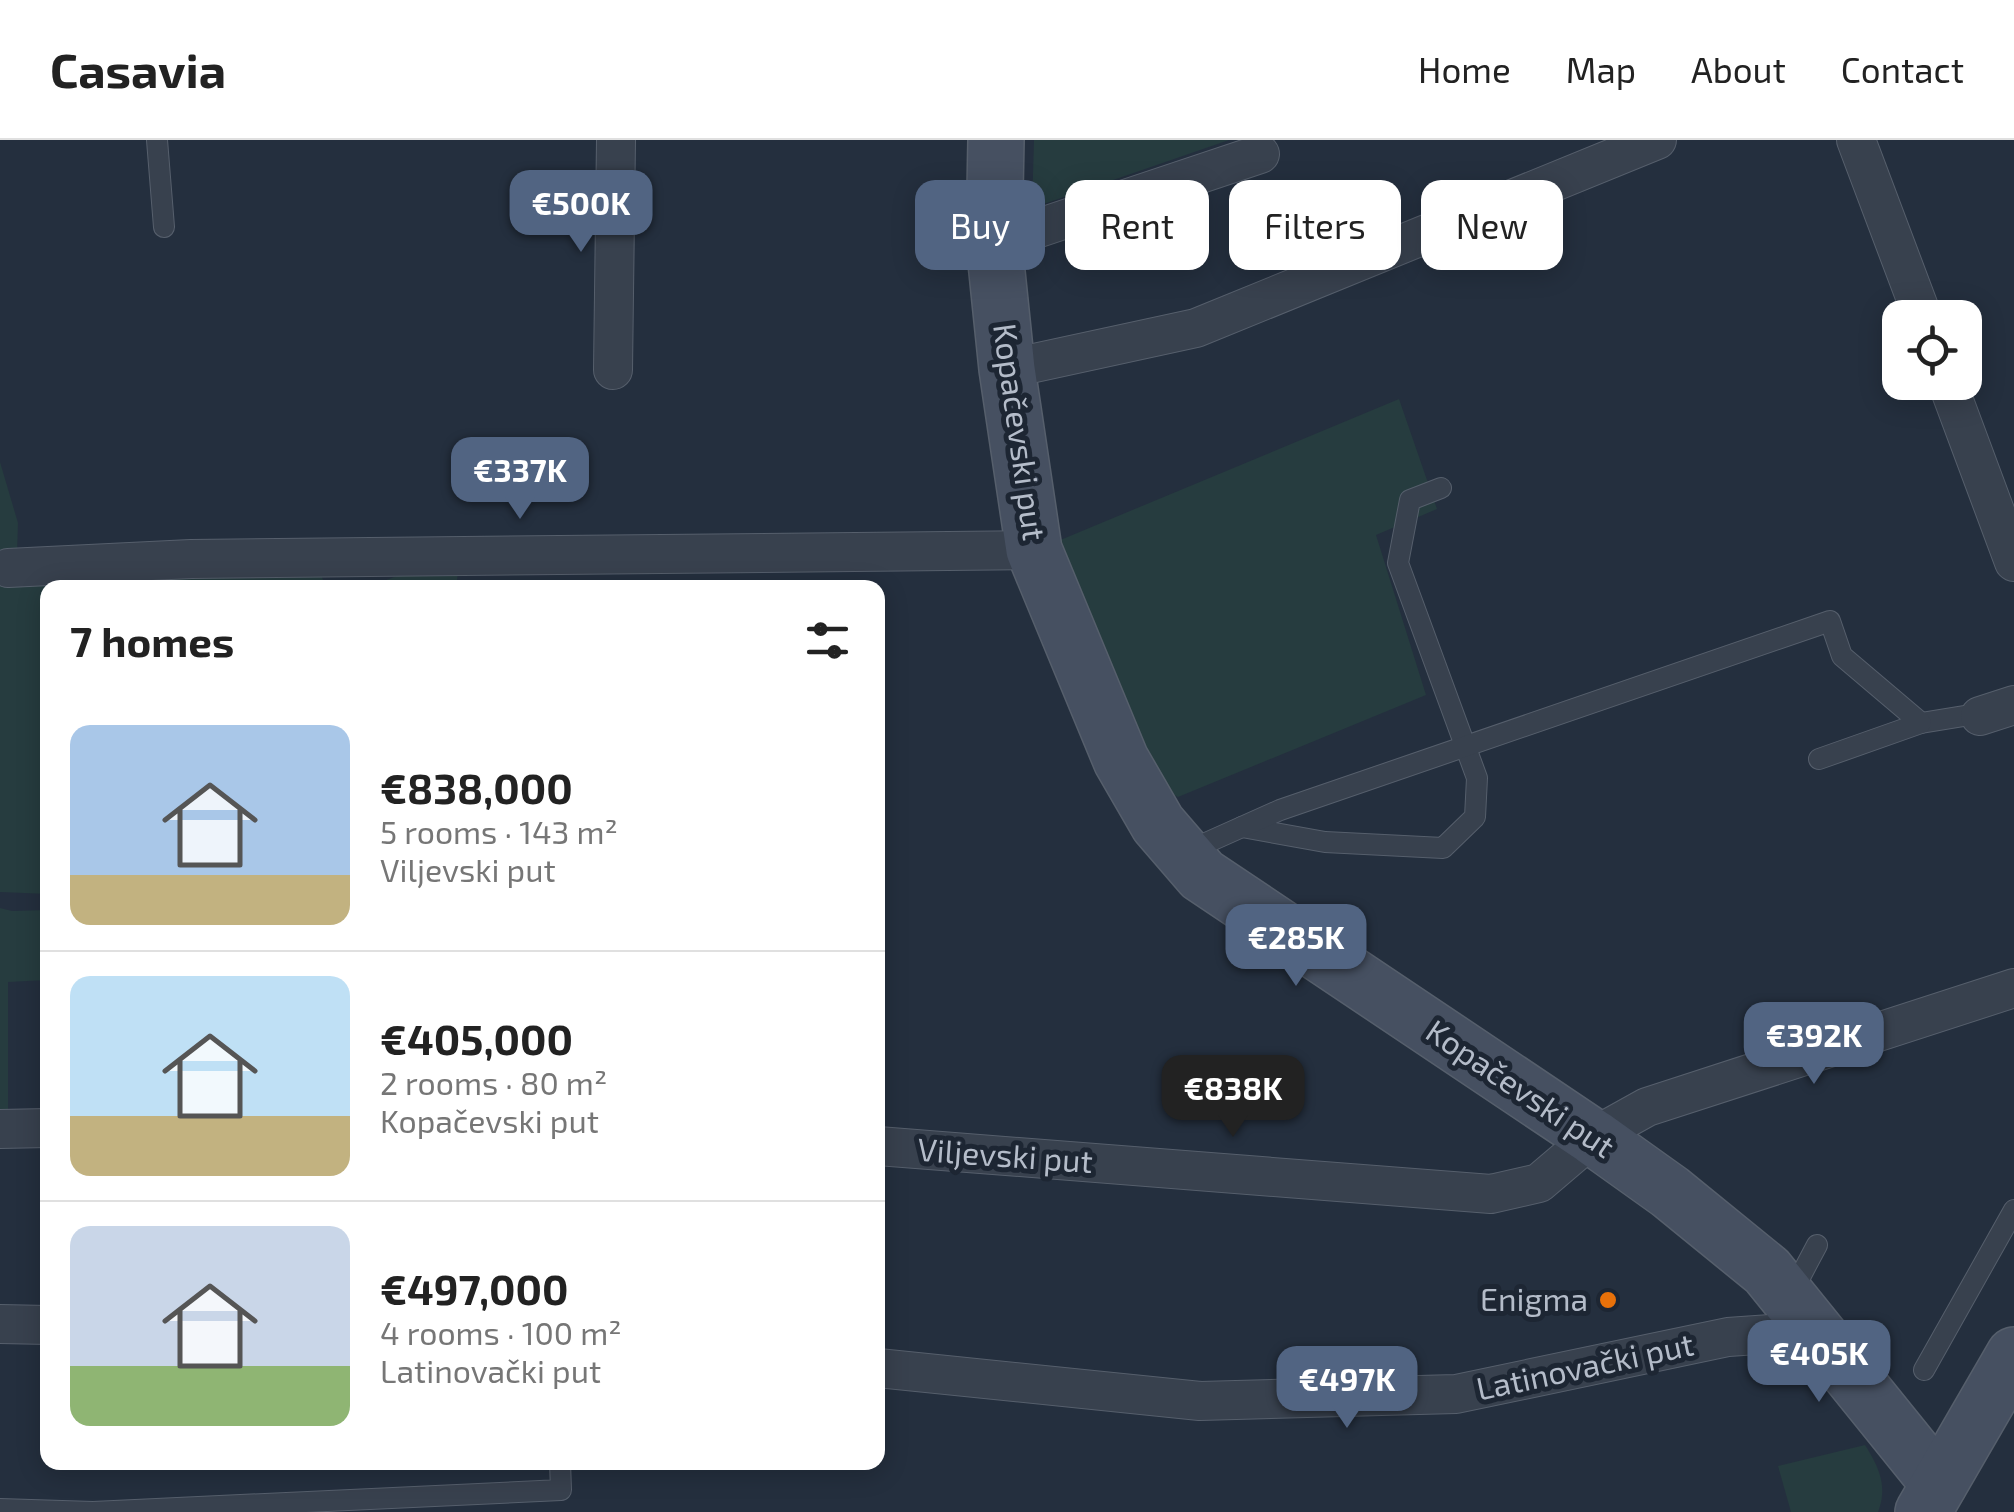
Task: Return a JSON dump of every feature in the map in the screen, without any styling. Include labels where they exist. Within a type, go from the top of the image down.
[{"type":"street","points":[[613,370],[616,140]]},
{"type":"street","name":"Kopačevski put","points":[[995,180],[996,140]]},
{"type":"street","points":[[1008,369],[1196,328],[1657,140]]},
{"type":"street","points":[[1856,140],[1915,300]]},
{"type":"street","points":[[1045,226],[1260,154]]},
{"type":"street","name":"Kopačevski put","points":[[997,270],[1034,550],[1121,760],[1158,824],[1202,875],[1593,1137],[1670,1192],[1767,1271],[1931,1498]]},
{"type":"street","points":[[1954,400],[2014,562]]},
{"type":"street","points":[[8,568],[191,558],[1034,550]]},
{"type":"street","name":"Viljevski put","points":[[885,1147],[1491,1194],[1538,1183],[1593,1137],[1647,1107],[2014,988]]},
{"type":"street","points":[[0,1129],[40,1128]]},
{"type":"street","name":"Latinovački put","points":[[885,1369],[1200,1401],[1456,1394],[1728,1337],[1800,1313]]},
{"type":"street","points":[[0,1324],[40,1325]]},
{"type":"street","points":[[1931,1498],[2014,1355]]},
{"type":"lane","points":[[157,140],[164,228]]},
{"type":"lane","points":[[1242,827],[1325,842],[1443,848],[1475,817],[1477,778],[1398,563],[1410,500],[1441,488]]},
{"type":"lane","points":[[1184,853],[1280,810],[1830,621],[1842,656],[1921,723]]},
{"type":"lane","points":[[1819,759],[1921,723],[1997,710]]},
{"type":"lane","points":[[1924,1370],[2014,1210]]},
{"type":"lane","points":[[1800,1313],[1799,1278],[1817,1245]]},
{"type":"lane","points":[[0,1510],[93,1512],[561,1490],[560,1470]]},
{"type":"green space","points":[[1034,140],[1229,140],[1113,180],[1065,180],[1065,197],[1045,204],[1045,180],[1033,180]]},
{"type":"green space","points":[[1399,399],[1437,509],[1376,535],[1426,695],[1178,797],[1163,789],[1058,541]]},
{"type":"green space","points":[[0,462],[18,523],[17,554],[0,559]]},
{"type":"green space","points":[[458,572],[457,580],[386,580],[400,575]]},
{"type":"green space","points":[[321,574],[323,580],[40,580],[40,894],[0,892],[0,579]]},
{"type":"green space","points":[[0,908],[40,910],[40,980],[8,982],[8,1110],[0,1110]]},
{"type":"green space","points":[[1865,1445],[1880,1477],[1878,1512],[1791,1512],[1778,1466]]},
{"type":"place","name":"Enigma","points":[[1608,1300]]}]
